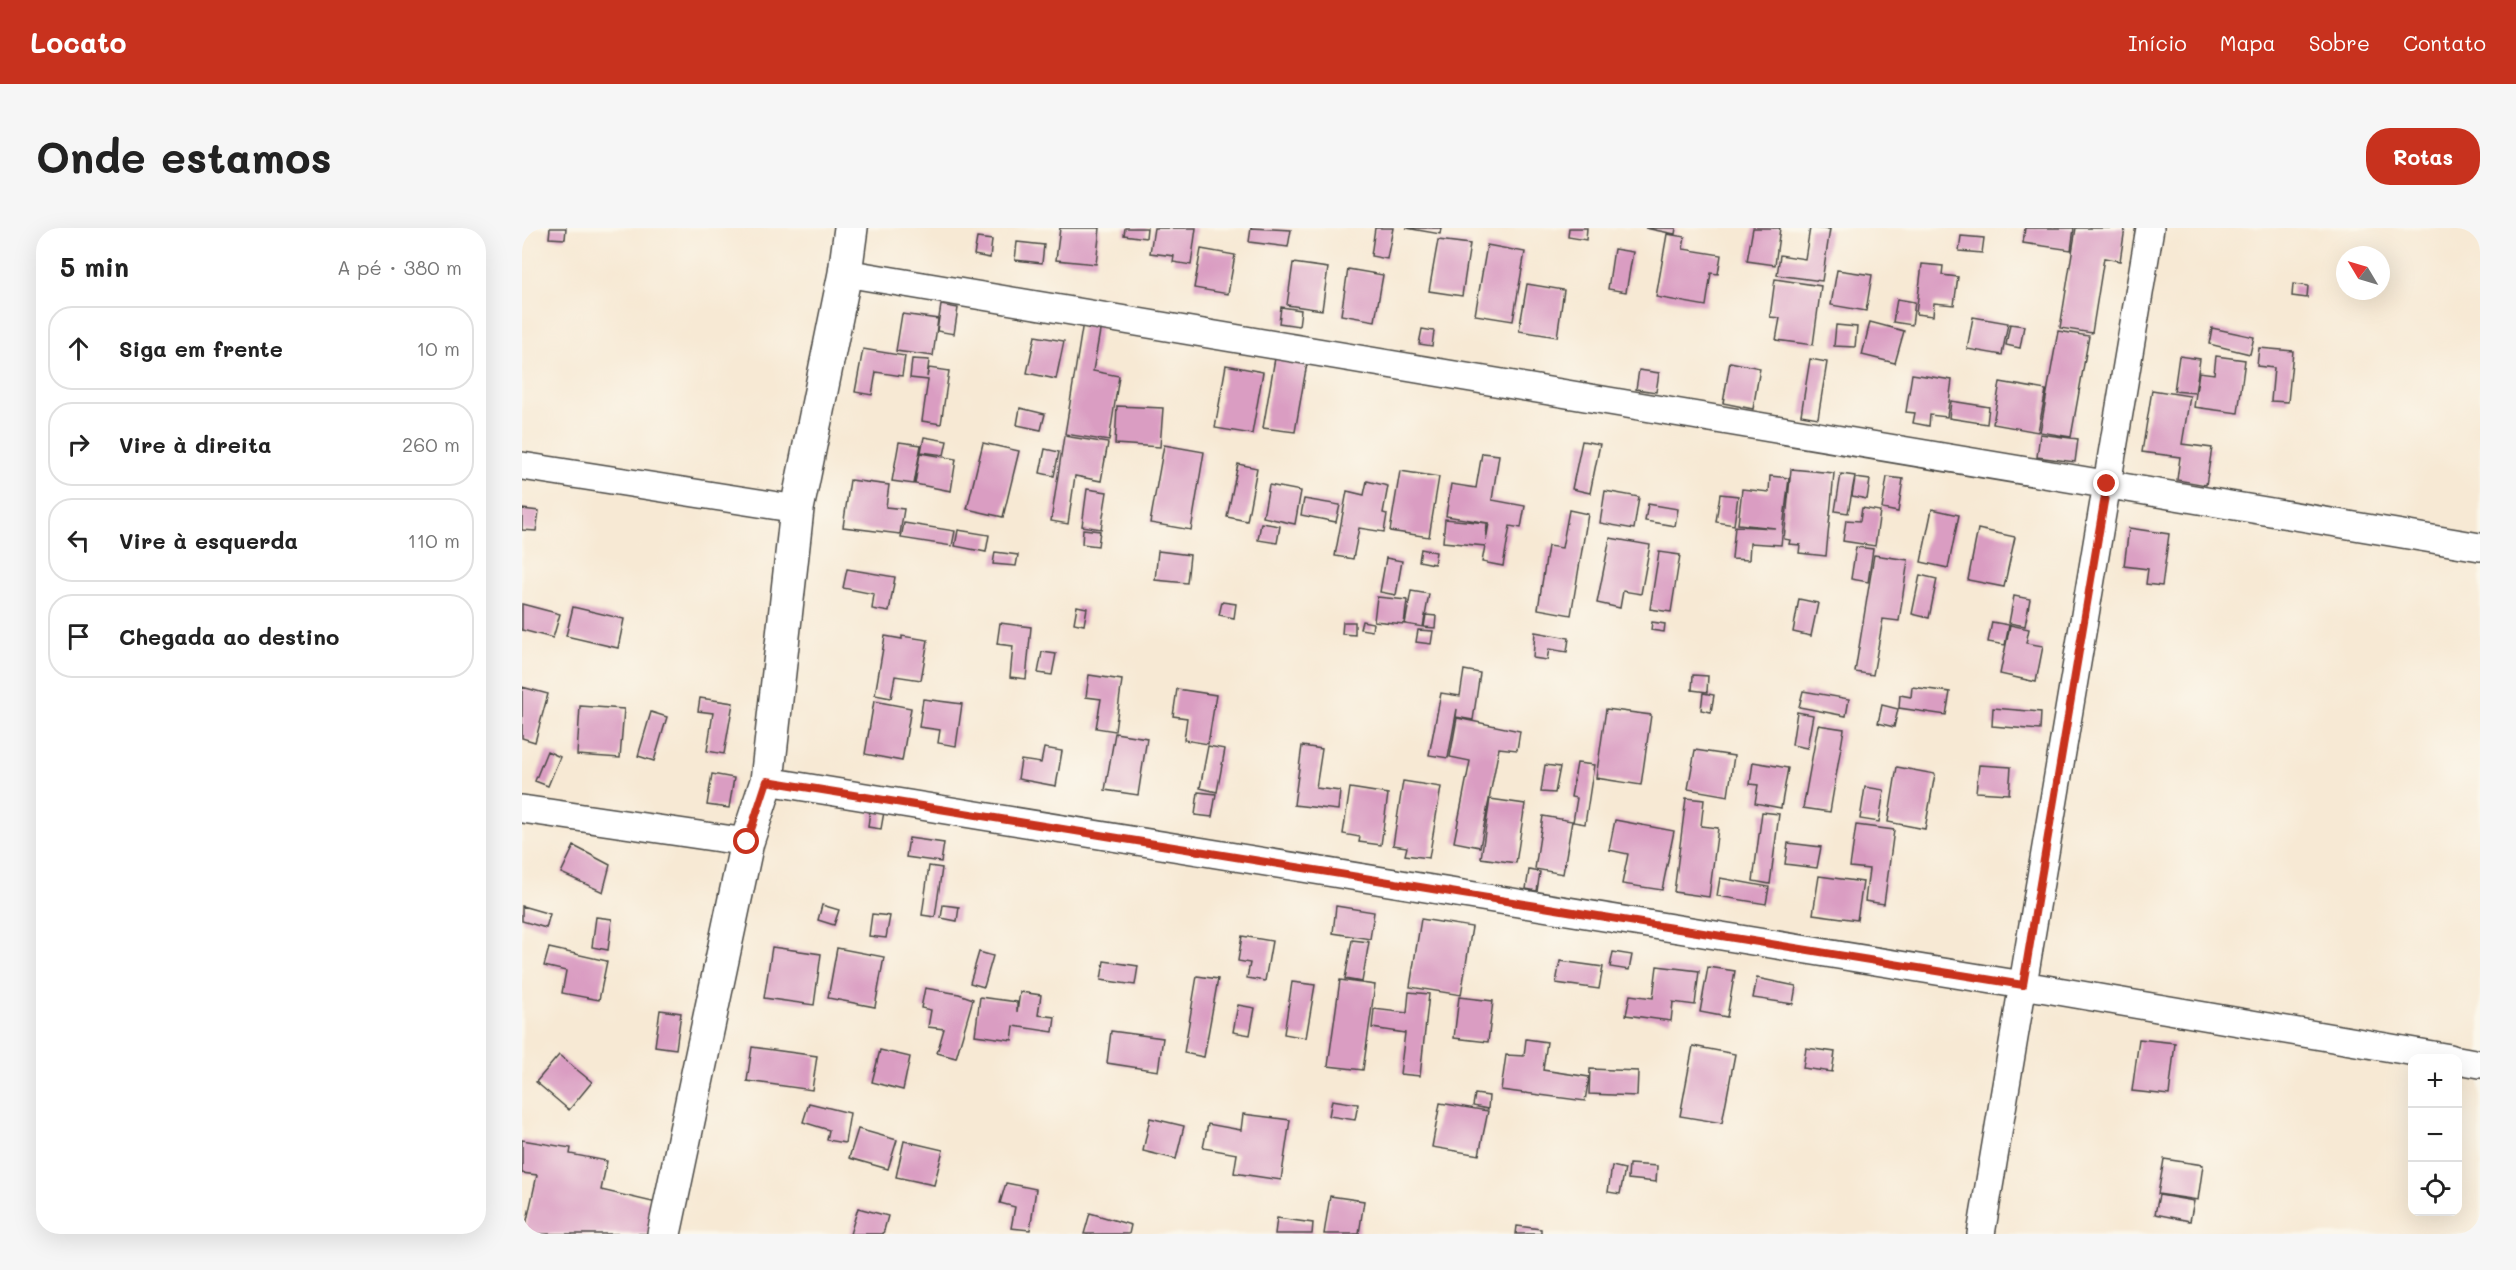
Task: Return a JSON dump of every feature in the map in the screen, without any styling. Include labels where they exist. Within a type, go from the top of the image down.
[{"type":"street","points":[[664,1234],[747,842],[767,781],[798,508],[845,273],[851,228]]},
{"type":"street","points":[[1981,1234],[2150,228]]},
{"type":"street","points":[[845,273],[2480,547]]},
{"type":"street","points":[[522,466],[798,508]]},
{"type":"street","points":[[767,781],[2023,985],[2421,1054]]},
{"type":"street","points":[[522,809],[747,842]]},
{"type":"street","points":[[2462,1061],[2480,1064]]},
{"type":"building","points":[[550,228],[566,228],[565,239],[549,238]]},
{"type":"building","points":[[1060,228],[1100,228],[1096,264],[1056,260]]},
{"type":"building","points":[[1125,228],[1147,228],[1146,238],[1124,235]]},
{"type":"building","points":[[1154,228],[1196,228],[1191,265],[1173,262],[1174,256],[1150,253]]},
{"type":"building","points":[[1251,228],[1291,230],[1288,247],[1249,242]]},
{"type":"building","points":[[1375,228],[1393,228],[1387,259],[1371,256]]},
{"type":"building","points":[[1406,228],[1441,228],[1440,234]]},
{"type":"building","points":[[1569,228],[1587,228],[1586,240],[1568,237]]},
{"type":"building","points":[[1645,228],[1676,228],[1675,234]]},
{"type":"building","points":[[1753,228],[1780,228],[1775,265],[1747,261]]},
{"type":"building","points":[[1810,228],[1830,229],[1822,281],[1777,275],[1780,255],[1805,259]]},
{"type":"building","points":[[2025,228],[2074,228],[2071,250],[2023,243]]},
{"type":"building","points":[[2076,228],[2125,228],[2120,261],[2104,258],[2092,333],[2060,328]]},
{"type":"building","points":[[1667,234],[1685,237],[1683,249],[1721,255],[1718,274],[1711,273],[1706,306],[1656,297]]},
{"type":"building","points":[[1961,236],[1984,238],[1982,253],[1959,251]]},
{"type":"building","points":[[977,238],[992,240],[990,258],[974,255]]},
{"type":"building","points":[[1438,240],[1470,244],[1462,296],[1429,291]]},
{"type":"building","points":[[1017,242],[1044,245],[1042,263],[1015,260]]},
{"type":"building","points":[[1487,245],[1525,252],[1513,321],[1475,315]]},
{"type":"building","points":[[1201,249],[1235,255],[1228,294],[1194,288]]},
{"type":"building","points":[[1614,249],[1633,252],[1626,292],[1608,289]]},
{"type":"building","points":[[1293,263],[1328,268],[1322,310],[1287,305]]},
{"type":"building","points":[[1922,264],[1943,266],[1942,275],[1958,277],[1954,305],[1934,303],[1933,316],[1916,314]]},
{"type":"building","points":[[1348,269],[1383,275],[1375,321],[1341,315]]},
{"type":"building","points":[[1837,270],[1872,275],[1866,311],[1831,305]]},
{"type":"building","points":[[1775,279],[1821,286],[1813,345],[1776,340],[1780,318],[1770,317]]},
{"type":"building","points":[[1527,284],[1564,290],[1557,337],[1519,331]]},
{"type":"building","points":[[2293,284],[2308,286],[2307,298],[2292,296]]},
{"type":"building","points":[[1897,299],[1915,302],[1912,325],[1893,322]]},
{"type":"building","points":[[941,305],[958,308],[954,334],[937,331]]},
{"type":"building","points":[[1281,307],[1301,310],[1299,326],[1279,323]]},
{"type":"building","points":[[902,314],[938,319],[933,356],[896,351]]},
{"type":"building","points":[[1973,317],[2008,323],[2002,355],[1967,349]]},
{"type":"building","points":[[1083,322],[1101,325],[1093,371],[1119,376],[1109,441],[1065,434]]},
{"type":"building","points":[[1870,322],[1904,331],[1895,363],[1862,355]]},
{"type":"building","points":[[2010,324],[2024,326],[2020,348],[2006,345]]},
{"type":"building","points":[[1836,325],[1857,327],[1855,347],[1834,346]]},
{"type":"building","points":[[2212,328],[2254,337],[2250,354],[2209,344]]},
{"type":"building","points":[[1422,329],[1434,331],[1432,346],[1419,344]]},
{"type":"building","points":[[2058,331],[2089,336],[2071,437],[2040,432]]},
{"type":"building","points":[[1035,336],[1064,341],[1056,379],[1027,373]]},
{"type":"building","points":[[2259,348],[2293,351],[2288,402],[2271,401],[2274,368],[2257,366]]},
{"type":"building","points":[[863,349],[905,356],[902,376],[876,372],[872,395],[855,392]]},
{"type":"building","points":[[2179,356],[2200,359],[2195,393],[2174,391]]},
{"type":"building","points":[[2216,356],[2245,360],[2238,413],[2194,407],[2199,372],[2214,374]]},
{"type":"building","points":[[1275,358],[1307,363],[1295,432],[1263,428]]},
{"type":"building","points":[[912,359],[929,360],[927,377],[929,368],[949,371],[941,424],[922,421],[928,380],[910,378]]},
{"type":"building","points":[[1810,359],[1827,362],[1818,418],[1801,415]]},
{"type":"building","points":[[1730,362],[1760,368],[1753,409],[1723,403]]},
{"type":"building","points":[[1226,365],[1263,372],[1252,434],[1215,428]]},
{"type":"building","points":[[1639,370],[1659,373],[1656,392],[1636,389]]},
{"type":"building","points":[[1912,374],[1952,380],[1947,417],[1930,415],[1929,426],[1913,423],[1915,413],[1906,412]]},
{"type":"building","points":[[2000,382],[2046,390],[2038,432],[1993,424]]},
{"type":"building","points":[[2152,390],[2190,396],[2182,444],[2212,448],[2206,485],[2177,480],[2180,457],[2142,452]]},
{"type":"building","points":[[1951,401],[1989,407],[1987,424],[1949,418]]},
{"type":"building","points":[[1117,406],[1163,408],[1160,447],[1115,444]]},
{"type":"building","points":[[1020,408],[1045,414],[1041,430],[1017,425]]},
{"type":"building","points":[[2040,434],[2078,439],[2075,462],[2037,457]]},
{"type":"building","points":[[1064,436],[1108,443],[1101,481],[1075,476],[1068,524],[1051,521]]},
{"type":"building","points":[[924,437],[947,441],[944,455],[921,452]]},
{"type":"building","points":[[1582,441],[1600,444],[1590,493],[1572,489]]},
{"type":"building","points":[[899,442],[921,445],[914,484],[892,481]]},
{"type":"building","points":[[983,443],[1019,451],[1003,517],[967,509]]},
{"type":"building","points":[[1164,445],[1204,452],[1191,530],[1150,523]]},
{"type":"building","points":[[1045,449],[1059,452],[1054,476],[1040,473]]},
{"type":"building","points":[[920,453],[956,459],[951,491],[915,484]]},
{"type":"building","points":[[1482,453],[1499,455],[1492,500],[1525,506],[1521,528],[1510,526],[1503,566],[1482,562],[1485,546],[1443,542],[1445,519],[1487,523],[1486,541],[1489,523],[1446,516],[1451,484],[1476,488]]},
{"type":"building","points":[[1238,464],[1257,468],[1247,521],[1227,517]]},
{"type":"building","points":[[1791,469],[1834,473],[1826,556],[1799,553],[1800,545],[1789,544],[1790,540],[1784,539]]},
{"type":"building","points":[[1400,471],[1439,477],[1429,537],[1390,531]]},
{"type":"building","points":[[1841,474],[1855,476],[1848,513],[1835,511]]},
{"type":"building","points":[[1770,476],[1789,478],[1781,545],[1750,543],[1749,560],[1732,559],[1735,526],[1775,528],[1738,524],[1742,489],[1769,492]]},
{"type":"building","points":[[1887,477],[1903,479],[1898,512],[1882,509]]},
{"type":"building","points":[[1855,478],[1870,480],[1867,499],[1852,496]]},
{"type":"building","points":[[850,480],[889,485],[886,507],[904,509],[900,534],[843,527]]},
{"type":"building","points":[[1367,481],[1388,486],[1383,513],[1387,514],[1384,532],[1359,528],[1353,559],[1335,556],[1347,491],[1364,495]]},
{"type":"building","points":[[1269,485],[1301,491],[1295,524],[1263,517]]},
{"type":"building","points":[[1087,489],[1107,492],[1101,529],[1082,526]]},
{"type":"building","points":[[1605,491],[1639,497],[1634,529],[1600,523]]},
{"type":"building","points":[[1720,494],[1738,496],[1734,525],[1716,522]]},
{"type":"building","points":[[1304,499],[1340,505],[1336,522],[1301,515]]},
{"type":"building","points":[[1648,504],[1678,509],[1675,526],[1645,521]]},
{"type":"building","points":[[1862,508],[1880,511],[1875,546],[1843,541],[1846,520],[1860,521]]},
{"type":"building","points":[[522,509],[539,511],[536,531],[522,530]]},
{"type":"building","points":[[1932,509],[1959,515],[1948,568],[1921,562]]},
{"type":"building","points":[[1569,510],[1588,514],[1571,615],[1538,609],[1548,546],[1562,548]]},
{"type":"building","points":[[904,523],[955,531],[952,546],[901,538]]},
{"type":"building","points":[[1261,523],[1280,526],[1277,543],[1258,540]]},
{"type":"building","points":[[2129,528],[2169,534],[2162,586],[2146,584],[2148,569],[2124,566]]},
{"type":"building","points":[[1083,529],[1100,531],[1098,546],[1082,544]]},
{"type":"building","points":[[1978,529],[2015,537],[2004,587],[1968,580]]},
{"type":"building","points":[[958,530],[989,535],[986,552],[955,546]]},
{"type":"building","points":[[1610,538],[1650,545],[1641,594],[1623,591],[1620,608],[1597,603]]},
{"type":"building","points":[[1856,547],[1873,549],[1868,582],[1851,579]]},
{"type":"building","points":[[1421,549],[1436,552],[1434,564],[1419,561]]},
{"type":"building","points":[[1158,551],[1190,555],[1187,583],[1155,580]]},
{"type":"building","points":[[995,552],[1018,555],[1016,566],[993,564]]},
{"type":"building","points":[[1659,552],[1680,555],[1671,612],[1650,609]]},
{"type":"building","points":[[1874,555],[1908,560],[1899,621],[1883,619],[1873,675],[1855,672]]},
{"type":"building","points":[[1386,558],[1402,561],[1396,595],[1380,592]]},
{"type":"building","points":[[847,569],[895,577],[889,612],[872,609],[874,594],[843,588]]},
{"type":"building","points":[[1920,575],[1937,579],[1929,618],[1912,614]]},
{"type":"building","points":[[1411,591],[1429,594],[1423,627],[1405,624]]},
{"type":"building","points":[[2014,596],[2030,599],[2025,626],[2009,623]]},
{"type":"building","points":[[1377,597],[1407,600],[1404,624],[1374,621]]},
{"type":"building","points":[[1799,599],[1818,603],[1811,636],[1793,632]]},
{"type":"building","points":[[1222,602],[1236,604],[1234,618],[1219,615]]},
{"type":"building","points":[[522,604],[560,614],[553,638],[522,630]]},
{"type":"building","points":[[1077,606],[1087,608],[1084,625],[1074,623]]},
{"type":"building","points":[[573,607],[624,619],[618,648],[566,636]]},
{"type":"building","points":[[1426,615],[1436,616],[1435,628],[1424,627]]},
{"type":"building","points":[[1362,621],[1373,623],[1372,631],[1360,629]]},
{"type":"building","points":[[1343,622],[1355,622],[1355,635],[1342,634]]},
{"type":"building","points":[[1652,622],[1665,624],[1664,632],[1651,630]]},
{"type":"building","points":[[1992,622],[2009,625],[2005,645],[1988,642]]},
{"type":"building","points":[[1000,623],[1031,627],[1026,679],[1010,677],[1013,646],[997,644]]},
{"type":"building","points":[[2010,625],[2029,629],[2026,643],[2043,646],[2036,682],[2000,674]]},
{"type":"building","points":[[1418,630],[1433,631],[1431,644],[1416,642]]},
{"type":"building","points":[[1535,632],[1569,638],[1567,652],[1549,649],[1547,660],[1533,658]]},
{"type":"building","points":[[885,636],[928,640],[921,680],[895,676],[891,698],[875,695]]},
{"type":"building","points":[[1042,652],[1056,654],[1052,675],[1038,673]]},
{"type":"building","points":[[1464,670],[1480,673],[1473,720],[1456,717],[1457,709],[1448,758],[1429,755],[1441,693],[1460,696]]},
{"type":"building","points":[[1089,675],[1122,680],[1115,731],[1096,728],[1101,699],[1086,697]]},
{"type":"building","points":[[1693,675],[1708,676],[1707,692],[1692,690]]},
{"type":"building","points":[[522,687],[548,694],[535,742],[522,738]]},
{"type":"building","points":[[1912,687],[1950,692],[1946,715],[1899,708],[1900,695],[1911,697]]},
{"type":"building","points":[[1177,689],[1216,695],[1208,744],[1184,740],[1187,718],[1173,716]]},
{"type":"building","points":[[1803,691],[1849,699],[1846,716],[1799,707]]},
{"type":"building","points":[[1703,693],[1714,695],[1711,712],[1701,710]]},
{"type":"building","points":[[700,698],[733,703],[724,754],[707,751],[713,713],[698,711]]},
{"type":"building","points":[[923,699],[962,704],[956,746],[938,743],[940,730],[919,727]]},
{"type":"building","points":[[874,701],[911,708],[902,761],[865,754]]},
{"type":"building","points":[[1882,705],[1898,709],[1894,727],[1878,723]]},
{"type":"building","points":[[580,706],[624,709],[620,758],[577,755]]},
{"type":"building","points":[[1993,708],[2041,712],[2040,730],[1992,726]]},
{"type":"building","points":[[1606,709],[1651,715],[1641,785],[1596,778]]},
{"type":"building","points":[[651,712],[667,717],[654,761],[638,756]]},
{"type":"building","points":[[1797,712],[1813,715],[1807,748],[1792,745]]},
{"type":"building","points":[[1457,718],[1520,731],[1517,750],[1499,748],[1480,847],[1454,842],[1470,761],[1450,757]]},
{"type":"building","points":[[1818,725],[1844,729],[1830,812],[1803,808]]},
{"type":"building","points":[[1115,733],[1147,738],[1138,795],[1105,790]]},
{"type":"building","points":[[1208,746],[1225,749],[1217,792],[1200,788]]},
{"type":"building","points":[[1302,746],[1322,749],[1316,788],[1340,791],[1338,810],[1294,805]]},
{"type":"building","points":[[1044,748],[1062,751],[1056,786],[1018,779],[1021,760],[1041,763]]},
{"type":"building","points":[[1695,750],[1734,756],[1728,796],[1688,789]]},
{"type":"building","points":[[547,751],[560,757],[548,786],[535,781]]},
{"type":"building","points":[[1753,762],[1788,768],[1781,808],[1755,803],[1758,785],[1750,784]]},
{"type":"building","points":[[1577,763],[1594,765],[1585,824],[1573,822],[1577,798],[1571,797]]},
{"type":"building","points":[[1545,765],[1560,767],[1555,793],[1541,792]]},
{"type":"building","points":[[1979,765],[2011,767],[2009,794],[1976,792]]},
{"type":"building","points":[[1897,767],[1935,774],[1925,829],[1888,822]]},
{"type":"building","points":[[712,774],[734,778],[729,808],[707,805]]},
{"type":"building","points":[[1403,781],[1441,787],[1429,858],[1405,855],[1407,847],[1393,845]]},
{"type":"building","points":[[1865,787],[1884,790],[1879,822],[1860,819]]},
{"type":"building","points":[[1350,788],[1388,794],[1381,845],[1359,842],[1360,837],[1343,834]]},
{"type":"building","points":[[1198,792],[1216,794],[1212,817],[1195,815]]},
{"type":"building","points":[[1686,798],[1704,800],[1701,826],[1718,828],[1709,897],[1674,892]]},
{"type":"building","points":[[1490,799],[1525,804],[1516,863],[1481,858]]},
{"type":"building","points":[[870,810],[884,812],[881,829],[868,827]]},
{"type":"building","points":[[1762,812],[1779,814],[1770,884],[1753,881]]},
{"type":"building","points":[[1543,816],[1572,821],[1563,874],[1535,869]]},
{"type":"building","points":[[1615,820],[1674,831],[1662,890],[1622,884],[1628,854],[1609,850]]},
{"type":"building","points":[[1856,825],[1894,830],[1884,904],[1865,901],[1869,869],[1850,867]]},
{"type":"building","points":[[909,838],[944,843],[941,862],[906,857]]},
{"type":"building","points":[[1788,843],[1821,847],[1817,868],[1785,864]]},
{"type":"building","points":[[574,846],[610,865],[603,892],[561,873]]},
{"type":"building","points":[[929,866],[942,868],[935,917],[922,915]]},
{"type":"building","points":[[1529,870],[1540,872],[1537,891],[1526,889]]},
{"type":"building","points":[[1819,876],[1863,882],[1857,920],[1813,914]]},
{"type":"building","points":[[1720,878],[1769,887],[1766,904],[1717,896]]},
{"type":"building","points":[[822,905],[839,910],[834,925],[818,920]]},
{"type":"building","points":[[943,905],[959,907],[957,921],[941,918]]},
{"type":"building","points":[[522,906],[550,914],[546,928],[522,921]]},
{"type":"building","points":[[1336,906],[1374,912],[1370,939],[1333,933]]},
{"type":"building","points":[[872,914],[890,916],[886,938],[869,936]]},
{"type":"building","points":[[596,917],[612,919],[608,950],[592,947]]},
{"type":"building","points":[[1421,919],[1472,927],[1461,995],[1410,987]]},
{"type":"building","points":[[1242,936],[1272,941],[1265,981],[1247,978],[1250,963],[1238,961]]},
{"type":"building","points":[[1352,940],[1369,942],[1362,982],[1345,979]]},
{"type":"building","points":[[772,947],[821,954],[814,1005],[764,998]]},
{"type":"building","points":[[549,948],[607,961],[599,1000],[562,993],[566,971],[544,966]]},
{"type":"building","points":[[837,948],[884,957],[875,1007],[828,998]]},
{"type":"building","points":[[979,952],[993,956],[984,987],[970,983]]},
{"type":"building","points":[[1613,952],[1632,955],[1629,970],[1610,967]]},
{"type":"building","points":[[1104,961],[1138,966],[1135,985],[1101,980]]},
{"type":"building","points":[[1560,961],[1603,967],[1599,989],[1556,983]]},
{"type":"building","points":[[1657,966],[1699,971],[1695,1005],[1673,1002],[1671,1021],[1626,1015],[1630,995],[1653,998]]},
{"type":"building","points":[[1708,967],[1735,971],[1727,1017],[1700,1012]]},
{"type":"building","points":[[1197,976],[1218,979],[1204,1057],[1184,1053]]},
{"type":"building","points":[[1757,978],[1796,986],[1793,1004],[1753,998]]},
{"type":"building","points":[[1340,980],[1375,985],[1363,1070],[1328,1066]]},
{"type":"building","points":[[1292,982],[1315,985],[1306,1038],[1284,1034]]},
{"type":"building","points":[[925,988],[973,999],[956,1058],[937,1053],[944,1029],[928,1027],[931,1010],[921,1008]]},
{"type":"building","points":[[1020,992],[1041,995],[1038,1015],[1055,1017],[1053,1032],[1014,1026],[1012,1040],[975,1035],[980,997],[1017,1002],[1017,1012]]},
{"type":"building","points":[[1409,992],[1429,994],[1420,1076],[1400,1074],[1405,1033],[1372,1028],[1374,1009],[1407,1013]]},
{"type":"building","points":[[1459,997],[1493,1001],[1488,1042],[1454,1038]]},
{"type":"building","points":[[1238,1005],[1255,1008],[1250,1035],[1233,1032]]},
{"type":"building","points":[[660,1010],[681,1013],[676,1049],[655,1046]]},
{"type":"building","points":[[1111,1031],[1163,1038],[1158,1071],[1107,1063]]},
{"type":"building","points":[[1526,1039],[1547,1042],[1543,1070],[1589,1077],[1585,1101],[1501,1090],[1506,1055],[1524,1056]]},
{"type":"building","points":[[2139,1039],[2175,1043],[2169,1095],[2132,1091]]},
{"type":"building","points":[[1693,1046],[1735,1054],[1722,1123],[1680,1116]]},
{"type":"building","points":[[752,1047],[817,1056],[812,1090],[747,1081]]},
{"type":"building","points":[[1806,1048],[1835,1052],[1832,1072],[1803,1068]]},
{"type":"building","points":[[880,1050],[910,1057],[903,1090],[872,1082]]},
{"type":"building","points":[[559,1055],[592,1082],[569,1110],[536,1082]]},
{"type":"building","points":[[1590,1069],[1638,1071],[1637,1096],[1589,1094]]},
{"type":"building","points":[[1475,1094],[1489,1096],[1488,1109],[1473,1106]]},
{"type":"building","points":[[1332,1100],[1358,1104],[1355,1120],[1329,1116]]},
{"type":"building","points":[[809,1103],[850,1113],[845,1143],[827,1140],[829,1130],[803,1122]]},
{"type":"building","points":[[1440,1103],[1488,1111],[1479,1155],[1432,1147]]},
{"type":"building","points":[[1243,1114],[1290,1120],[1281,1180],[1234,1173],[1237,1154],[1203,1148],[1208,1124],[1241,1130]]},
{"type":"building","points":[[1150,1118],[1184,1126],[1176,1159],[1143,1151]]},
{"type":"building","points":[[858,1129],[897,1140],[888,1169],[849,1158]]},
{"type":"building","points":[[522,1140],[571,1148],[570,1154],[607,1161],[601,1190],[657,1203],[649,1234],[524,1234],[537,1175],[522,1173]]},
{"type":"building","points":[[904,1141],[943,1150],[934,1185],[896,1177]]},
{"type":"building","points":[[2164,1159],[2203,1165],[2198,1200],[2158,1194]]},
{"type":"building","points":[[1629,1164],[1657,1166],[1656,1182],[1628,1179]]},
{"type":"building","points":[[1612,1166],[1625,1169],[1620,1194],[1608,1192]]},
{"type":"building","points":[[1006,1183],[1036,1189],[1030,1230],[1011,1228],[1015,1207],[1000,1203]]},
{"type":"building","points":[[2159,1195],[2194,1201],[2190,1221],[2155,1214]]},
{"type":"building","points":[[1330,1196],[1364,1201],[1359,1234],[1324,1234]]},
{"type":"building","points":[[858,1208],[888,1216],[883,1234],[850,1234]]},
{"type":"building","points":[[1090,1213],[1131,1225],[1129,1234],[1084,1234]]},
{"type":"building","points":[[1277,1218],[1313,1223],[1312,1234],[1275,1234]]},
{"type":"building","points":[[1517,1226],[1541,1229],[1541,1234],[1516,1234]]},
{"type":"route","points":[[747,842],[767,781],[2023,985],[2107,484]]}]
